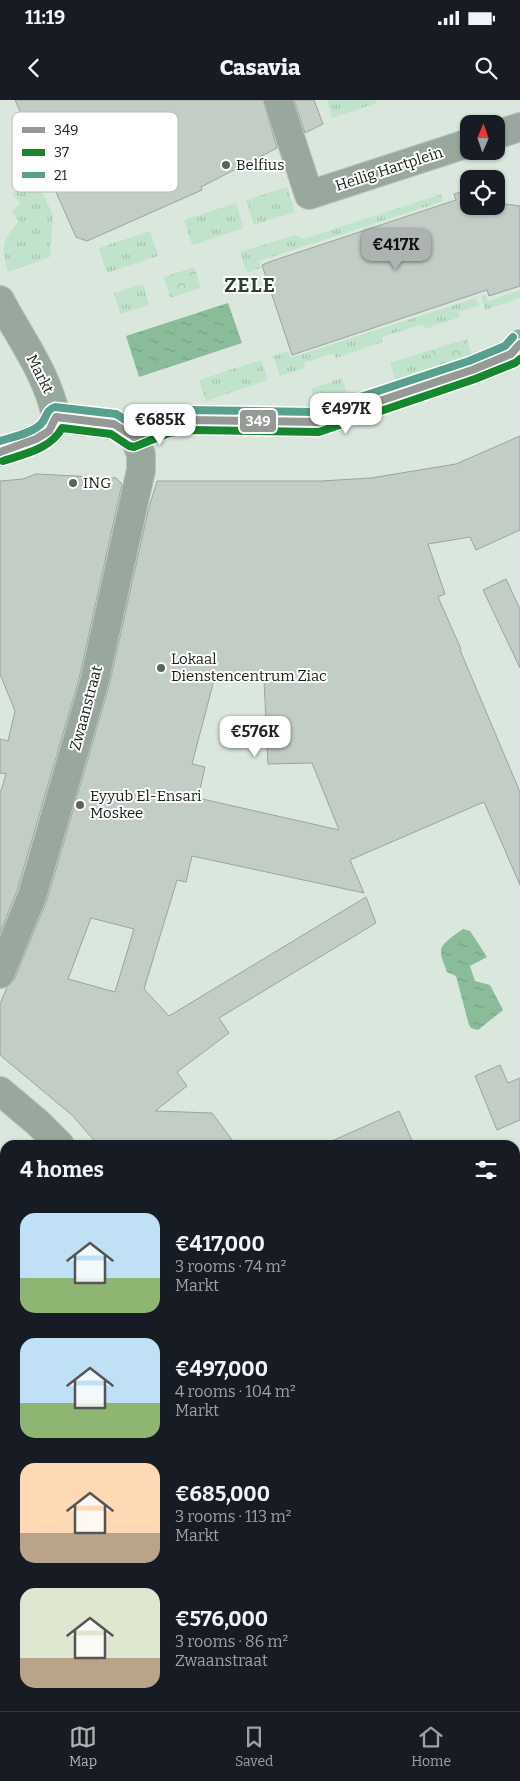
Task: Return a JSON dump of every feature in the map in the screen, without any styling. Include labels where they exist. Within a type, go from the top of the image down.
[{"type":"street","name":"Heilig Hartplein","points":[[278,100],[309,195],[460,147]]},
{"type":"street","points":[[505,131],[520,127]]},
{"type":"street","name":"Markt","points":[[0,300],[45,380],[53,401],[56,417]]},
{"type":"street","points":[[0,452],[36,439],[49,431],[56,417],[114,424],[134,437],[166,423],[188,420],[318,422],[472,370],[511,354],[520,344]]},
{"type":"street","name":"Zwaanstraat","points":[[0,974],[32,896],[94,683],[141,470],[141,454],[134,437]]},
{"type":"street","points":[[0,1091],[55,1140]]},
{"type":"green space","points":[[327,100],[376,100],[377,103],[332,118]]},
{"type":"green space","points":[[287,187],[295,212],[254,225],[246,200]]},
{"type":"green space","points":[[15,192],[42,192],[53,215],[50,257],[8,272],[4,256],[4,244],[9,233],[19,221],[12,212],[20,203],[13,195]]},
{"type":"green space","points":[[441,194],[443,201],[259,261],[261,268],[247,273],[240,252],[296,235],[304,239]]},
{"type":"green space","points":[[236,203],[244,228],[192,245],[184,220]]},
{"type":"green space","points":[[150,231],[158,256],[107,273],[99,248]]},
{"type":"green space","points":[[194,267],[201,288],[170,298],[164,277]]},
{"type":"green space","points":[[143,284],[149,305],[120,314],[114,293]]},
{"type":"green space","points":[[520,290],[520,298],[485,310],[481,296],[486,295],[488,301]]},
{"type":"green space","points":[[476,298],[479,306],[458,312],[460,317],[425,329],[423,324],[382,337],[383,342],[336,358],[334,353],[304,363],[305,368],[280,376],[273,356],[288,351],[290,358]]},
{"type":"green space","points":[[467,339],[473,359],[438,371],[431,350]]},
{"type":"green space","points":[[431,350],[438,371],[397,384],[390,363]]},
{"type":"green space","points":[[261,360],[268,380],[206,401],[199,380]]},
{"type":"green space","points":[[342,378],[349,399],[318,409],[311,389]]},
{"type":"water","points":[[228,303],[242,343],[139,377],[126,336]]},
{"type":"water","points":[[463,929],[470,931],[487,957],[470,966],[475,981],[490,985],[503,1010],[478,1030],[471,1028],[469,1025],[456,976],[447,972],[441,954],[443,945]]},
{"type":"building","points":[[15,100],[263,100],[277,148],[201,187],[202,190],[87,241],[76,237],[56,192],[178,192],[178,112],[20,112]]},
{"type":"building","points":[[294,100],[314,100],[323,124],[305,133]]},
{"type":"building","points":[[460,192],[460,215],[505,215],[505,204],[520,206],[520,286],[489,296],[487,290],[292,355],[262,265],[456,200],[454,194]]},
{"type":"building","points":[[520,436],[520,530],[476,550],[470,537],[428,544],[445,594],[438,597],[520,792],[520,885],[484,802],[350,860],[364,893],[192,856],[186,882],[177,880],[144,989],[169,1016],[366,897],[376,923],[219,1018],[229,1033],[177,1072],[187,1086],[155,1111],[212,1113],[232,1140],[94,1140],[73,1116],[0,1055],[0,1004],[7,987],[14,980],[47,900],[109,686],[148,511],[157,481],[321,481],[371,478],[456,464]],"holes":[[[264,679],[268,764],[312,763],[339,830],[198,798],[205,767],[192,764],[214,680]],[[91,918],[134,929],[115,992],[68,979]]]},
{"type":"building","points":[[36,474],[116,478],[122,484],[79,679],[17,891],[0,933],[0,794],[6,774],[0,773],[0,739],[8,741],[15,711],[0,674],[0,481],[23,479]]},
{"type":"building","points":[[506,579],[520,609],[520,668],[483,590]]},
{"type":"building","points":[[500,1065],[508,1083],[520,1078],[520,1120],[497,1130],[475,1076]]},
{"type":"building","points":[[399,1111],[412,1140],[334,1140]]},
{"type":"transit line","name":"21","points":[[0,441],[36,428],[42,423],[49,410],[55,407],[116,414],[135,426],[163,414],[187,410],[315,412],[469,361],[505,346],[513,337]]},
{"type":"transit line","name":"349","points":[[0,452],[36,439],[49,431],[56,417],[114,424],[134,437],[166,423],[188,420],[317,422],[472,370],[511,354],[520,344]]},
{"type":"transit line","name":"37","points":[[3,461],[44,446],[62,428],[111,434],[129,446],[134,447],[169,433],[189,430],[319,432],[475,379],[515,363],[520,359]]},
{"type":"place","name":"Belfius","points":[[226,165]]},
{"type":"place","name":"ING","points":[[73,483]]},
{"type":"place","name":"Lokaal Dienstencentrum Ziac","points":[[161,668]]},
{"type":"place","name":"Eyyub El-Ensari Moskee","points":[[80,805]]},
{"type":"district","name":"ZELE","points":[[250,285]]}]
